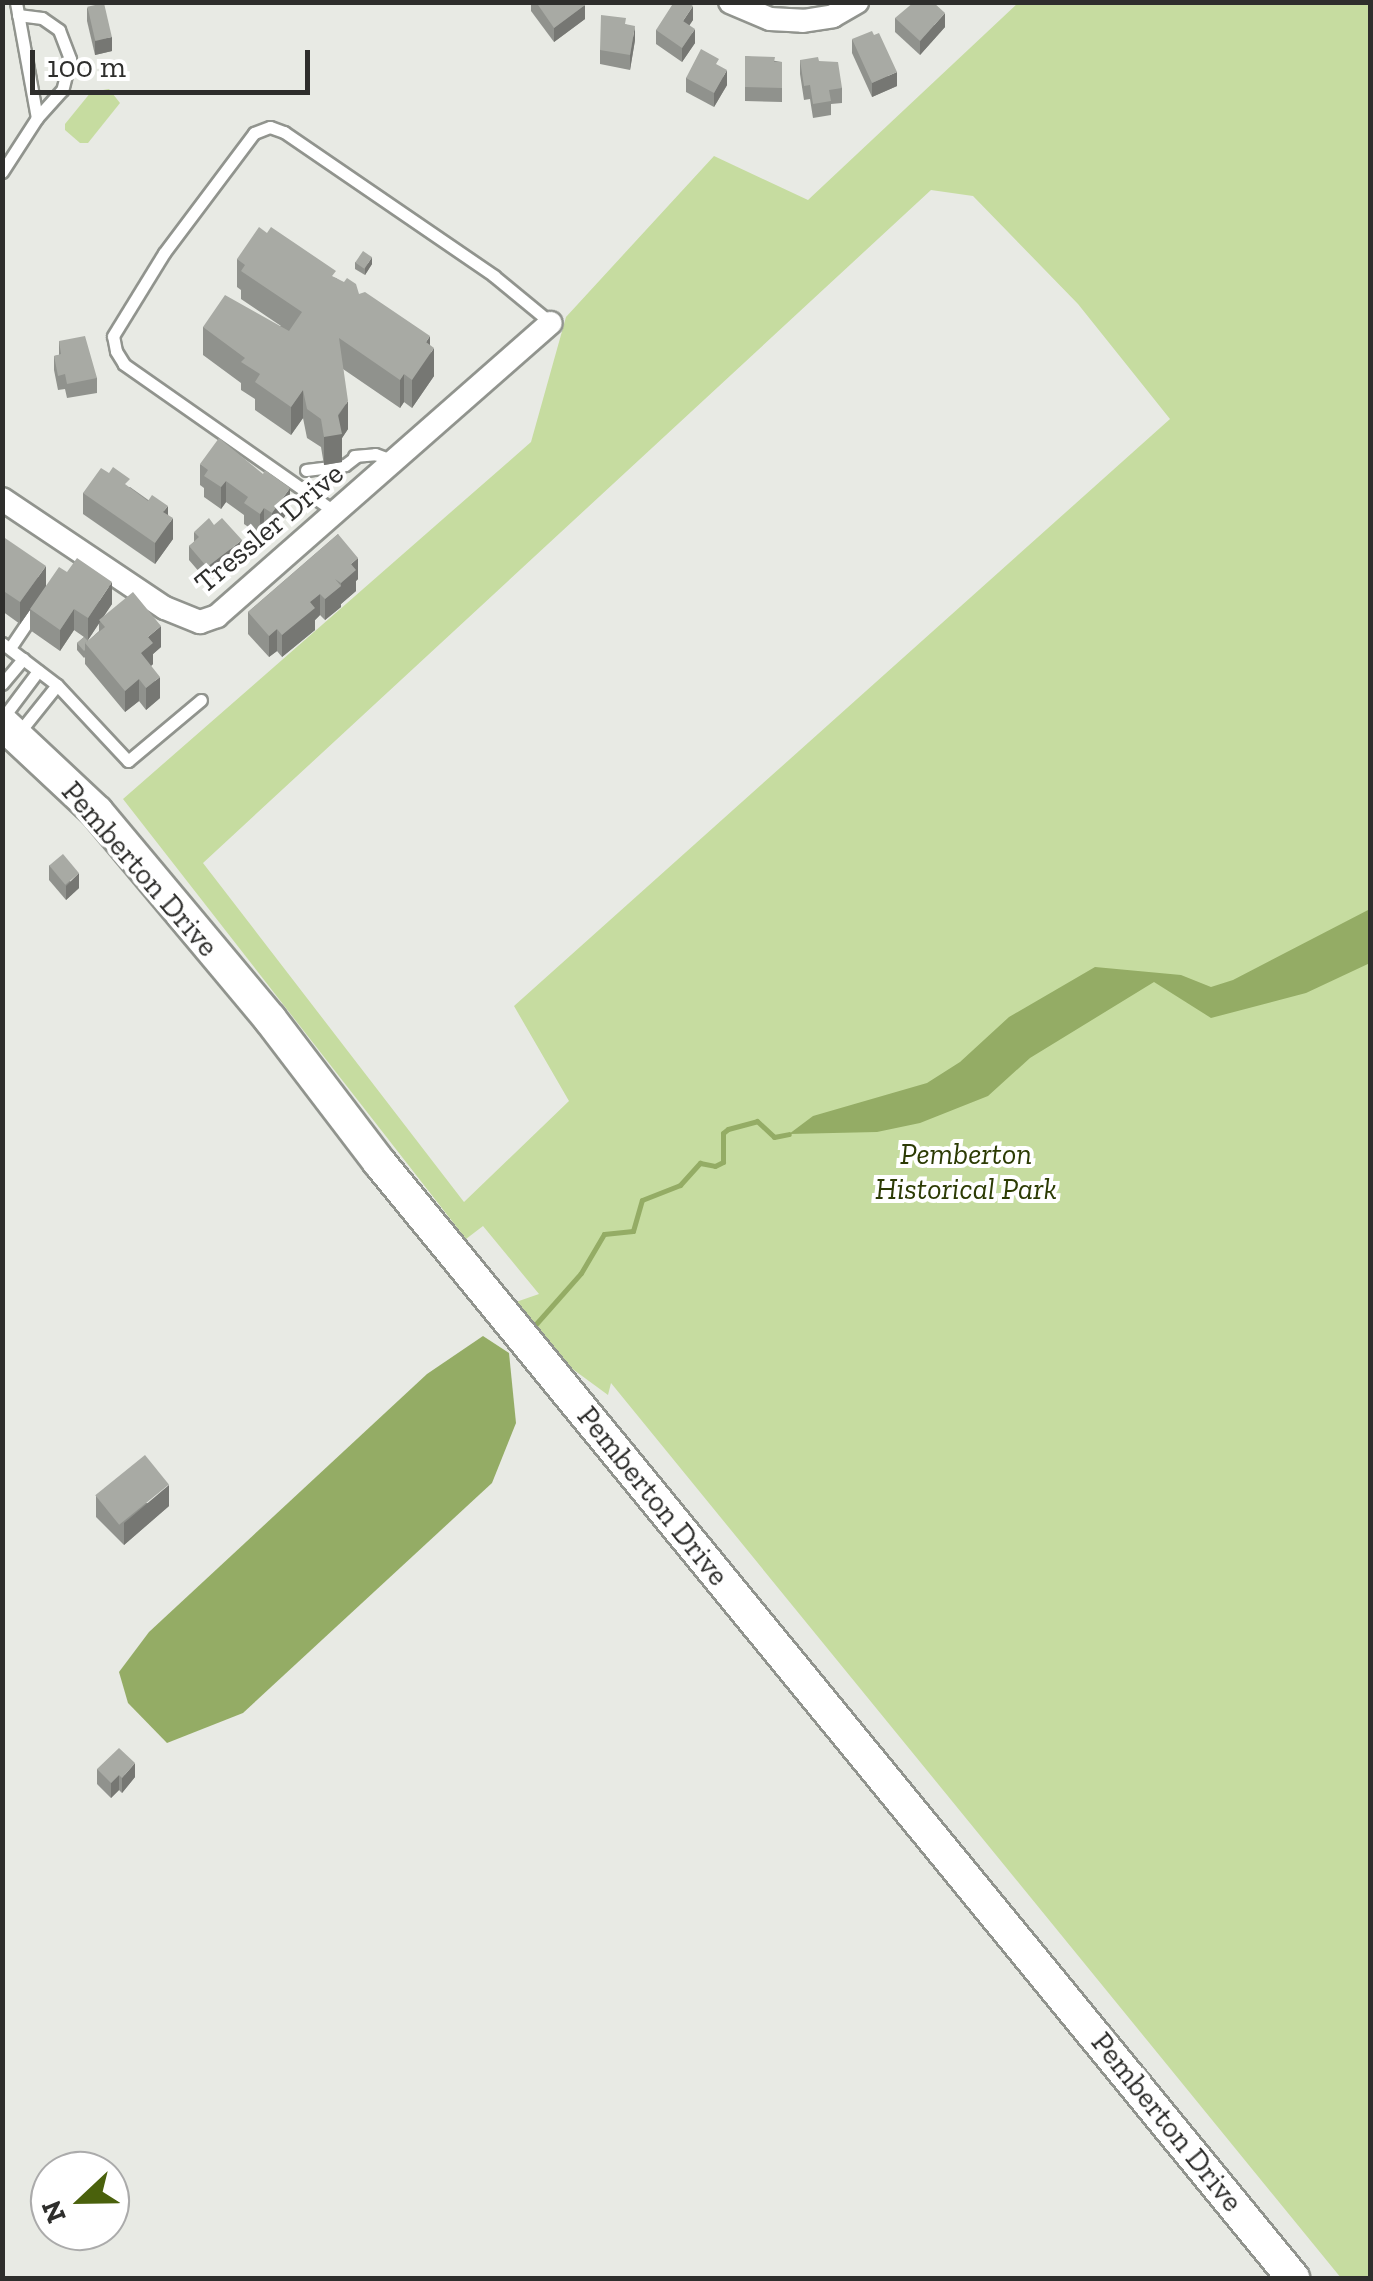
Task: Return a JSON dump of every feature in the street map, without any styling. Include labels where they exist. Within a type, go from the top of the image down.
[{"type":"street","points":[[730,2],[770,19],[803,21],[833,16],[858,2]]},
{"type":"street","name":"Tressler Drive","points":[[2,499],[165,608],[200,622],[240,600],[551,323]]},
{"type":"street","name":"Pemberton Drive","points":[[7,726],[97,812],[270,1020],[379,1162],[1293,2278]]},
{"type":"lane","points":[[2,172],[36,118],[62,90],[70,59],[59,30],[42,18],[17,9],[36,118]]},
{"type":"lane","points":[[336,512],[124,364],[113,336],[164,253],[254,133],[270,127],[284,132],[494,276],[551,323]]},
{"type":"lane","points":[[341,457],[376,454],[394,461]]},
{"type":"lane","points":[[306,470],[345,466],[357,456]]},
{"type":"lane","points":[[289,480],[324,461]]},
{"type":"lane","points":[[47,593],[6,645],[57,685],[128,762],[201,700]]},
{"type":"lane","points":[[2,684],[22,659]]},
{"type":"lane","points":[[7,726],[38,672]]},
{"type":"lane","points":[[7,726],[57,685]]},
{"type":"green space","name":"Pemberton Historical Park","points":[[1018,3],[1370,3],[1370,2278],[1341,2278],[611,1383],[608,1395],[563,1362],[516,1302],[539,1294],[483,1226],[466,1239],[123,799],[531,442],[566,317],[714,156],[808,200]],"holes":[[[931,190],[973,196],[1078,304],[1170,419],[514,1006],[569,1101],[464,1202],[203,863]]]},
{"type":"green space","points":[[109,89],[120,103],[88,143],[80,143],[65,130],[65,124],[91,92]]},
{"type":"shaded area","points":[[1370,909],[1370,963],[1306,993],[1211,1018],[1154,982],[1030,1058],[988,1096],[920,1123],[877,1132],[789,1134],[813,1116],[927,1083],[960,1062],[1009,1017],[1095,967],[1181,975],[1211,987],[1233,980]]},
{"type":"shaded area","points":[[483,1336],[509,1353],[516,1423],[492,1483],[243,1713],[167,1743],[128,1703],[119,1672],[149,1632],[427,1374]]},
{"type":"building","points":[[536,2],[583,2],[585,5],[554,28]]},
{"type":"building","points":[[674,2],[693,6],[683,21],[695,29],[682,48],[656,30]]},
{"type":"building","points":[[914,2],[933,2],[945,13],[920,41],[895,18]]},
{"type":"building","points":[[104,3],[112,37],[95,41],[87,7]]},
{"type":"building","points":[[601,15],[626,18],[625,24],[635,26],[630,55],[600,50]]},
{"type":"building","points":[[872,31],[874,35],[879,33],[897,72],[872,83],[852,39]]},
{"type":"building","points":[[701,49],[719,59],[716,64],[727,70],[714,93],[686,78]]},
{"type":"building","points":[[745,56],[775,57],[774,62],[782,62],[782,88],[745,87]]},
{"type":"building","points":[[818,57],[819,61],[838,62],[842,88],[829,90],[831,101],[813,104],[810,85],[804,86],[800,60]]},
{"type":"building","points":[[259,227],[267,233],[271,227],[336,271],[332,276],[344,282],[347,278],[356,284],[359,294],[365,292],[430,336],[426,342],[434,348],[412,380],[404,374],[400,380],[339,338],[348,401],[338,415],[342,434],[324,437],[321,419],[307,409],[303,390],[291,407],[255,382],[260,374],[241,362],[245,358],[203,327],[225,295],[289,331],[302,312],[241,271],[245,265],[237,259]]},
{"type":"building","points":[[363,251],[372,257],[364,269],[355,263]]},
{"type":"building","points":[[85,336],[97,378],[67,384],[65,374],[58,376],[54,356],[61,354],[59,341]]},
{"type":"building","points":[[219,438],[263,474],[265,470],[290,488],[272,513],[264,508],[260,514],[244,503],[248,497],[226,481],[221,487],[204,476],[208,470],[200,464]]},
{"type":"building","points":[[113,467],[130,479],[125,484],[148,501],[152,495],[168,506],[163,512],[173,518],[155,543],[83,493],[101,468],[109,473]]},
{"type":"building","points":[[209,518],[214,525],[222,518],[242,540],[207,567],[189,546],[199,537],[194,532]]},
{"type":"building","points":[[338,534],[358,558],[351,564],[356,570],[341,583],[335,579],[341,586],[325,599],[320,594],[310,602],[315,608],[282,635],[277,629],[269,636],[248,612]]},
{"type":"building","points":[[2,536],[46,566],[20,602],[2,590]]},
{"type":"building","points":[[77,558],[112,582],[88,618],[74,609],[60,630],[30,609],[59,567],[67,572]]},
{"type":"building","points":[[133,592],[161,626],[148,637],[153,643],[141,653],[160,677],[146,688],[139,679],[125,691],[85,643],[105,627],[99,620]]},
{"type":"building","points":[[84,637],[88,641],[84,651],[77,643]]},
{"type":"building","points":[[63,854],[79,873],[65,885],[49,866]]},
{"type":"building","points":[[145,1455],[169,1485],[119,1525],[95,1495]]},
{"type":"building","points":[[119,1748],[135,1763],[122,1778],[119,1775],[111,1783],[97,1769]]},
{"type":"waterway","points":[[535,1325],[581,1273],[604,1234],[633,1231],[642,1200],[680,1185],[700,1163],[715,1166],[723,1162],[723,1133],[728,1129],[757,1121],[774,1137],[789,1134]]}]
